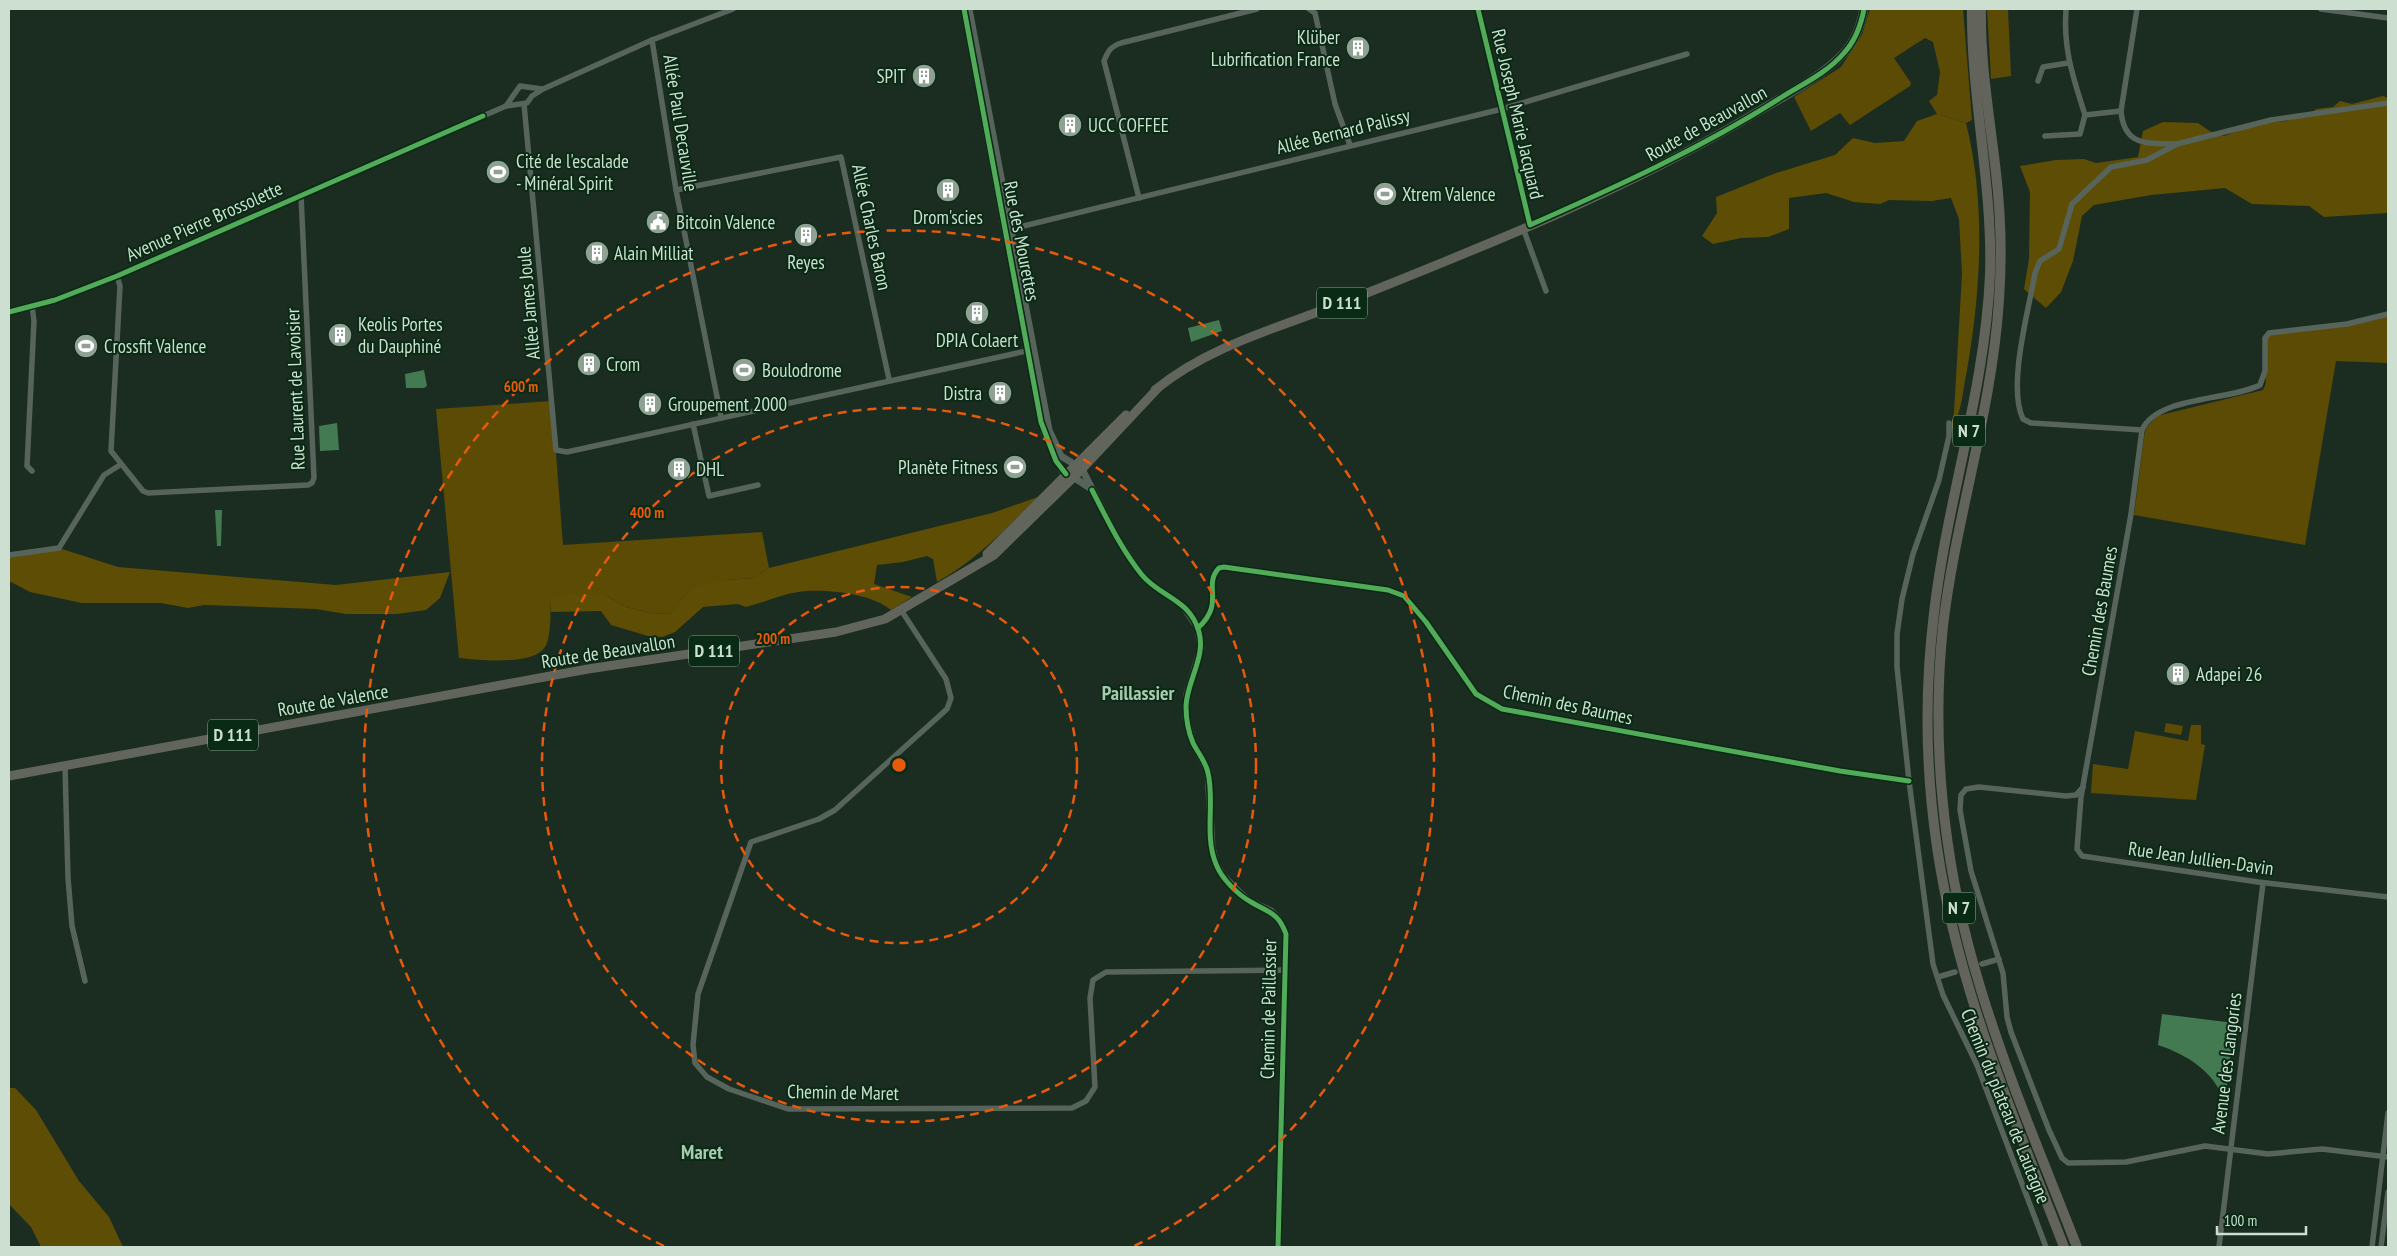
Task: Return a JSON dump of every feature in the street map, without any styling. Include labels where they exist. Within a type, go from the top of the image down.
[{"type":"highway","name":"N 7","points":[[1967,9],[1988,198],[1990,275],[1987,320],[1975,403],[1946,537],[1934,615],[1928,701],[1931,792],[1940,867],[1958,951],[1997,1070],[2064,1247]]},
{"type":"highway","name":"N 7","points":[[1972,9],[1973,68]]},
{"type":"highway","name":"N 7","points":[[1980,9],[1984,76],[1998,196],[2000,281],[1997,332],[1988,389],[1952,564],[1943,629],[1939,702],[1940,776],[1951,866],[1976,975],[2000,1046],[2077,1247]]},
{"type":"main road","name":"Route de Beauvallon","points":[[457,693],[629,662],[766,644],[836,632],[863,626],[901,610],[960,576],[989,552],[1070,476],[1158,388],[1189,365],[1224,348],[1351,299],[1526,227],[1683,155],[1723,133],[1816,75],[1839,58],[1851,44],[1859,28],[1864,9]]},
{"type":"main road","name":"Route de Valence","points":[[9,776],[457,693]]},
{"type":"street","points":[[532,96],[543,89],[652,40],[733,9]]},
{"type":"street","name":"Rue des Mourettes","points":[[964,9],[1030,350],[1049,430],[1061,456],[1079,467]]},
{"type":"street","name":"Rue des Mourettes","points":[[969,9],[1007,230]]},
{"type":"street","points":[[1139,198],[1104,61],[1107,52],[1111,47],[1121,43],[1257,9]]},
{"type":"street","points":[[1309,9],[1315,13],[1335,104],[1350,145]]},
{"type":"street","name":"Rue Joseph Marie Jacquard","points":[[1478,9],[1502,109],[1526,227],[1546,291]]},
{"type":"street","points":[[2045,136],[2080,134],[2085,115],[2068,63],[2064,42],[2066,9]]},
{"type":"street","points":[[2137,9],[2121,111],[2122,127],[2134,138],[2149,143],[2177,144]]},
{"type":"street","points":[[2321,9],[2388,18]]},
{"type":"street","name":"Allée Paul Decauville","points":[[652,40],[676,190],[721,417]]},
{"type":"street","name":"Allée Bernard Palissy","points":[[1007,230],[1502,109],[1687,54]]},
{"type":"street","points":[[2038,81],[2043,67],[2068,63]]},
{"type":"street","points":[[506,106],[514,95],[515,90],[520,86],[543,89]]},
{"type":"street","points":[[514,95],[521,104],[530,102],[532,96],[530,88]]},
{"type":"street","points":[[2388,103],[2271,120],[2177,144],[2146,160],[2111,167],[2072,204],[2059,249],[2040,261],[2035,273],[2020,352],[2017,402],[2022,419],[2031,423],[2142,430],[2152,416],[2170,408],[2260,385],[2265,371],[2265,338],[2269,333],[2347,324],[2388,314]]},
{"type":"street","name":"Avenue Pierre Brossolette","points":[[9,312],[32,306],[117,276],[506,106],[521,104]]},
{"type":"street","name":"Allée James Joule","points":[[521,104],[556,450],[567,452],[1030,350]]},
{"type":"street","points":[[2085,115],[2121,111]]},
{"type":"street","name":"Allée Charles Baron","points":[[676,190],[841,157],[889,380]]},
{"type":"street","name":"Rue Laurent de Lavoisier","points":[[117,276],[120,286],[111,451],[120,465],[143,491],[148,493],[312,483],[314,478],[301,195]]},
{"type":"street","points":[[32,306],[34,321],[27,466],[32,471]]},
{"type":"street","name":"Rue des Mourettes","points":[[1030,350],[1040,422],[1056,461],[1070,476]]},
{"type":"street","points":[[1949,423],[1949,436],[1939,480],[1913,554],[1904,590],[1898,634],[1898,667],[1909,780],[1930,946],[1938,977],[1955,972]]},
{"type":"street","points":[[693,424],[708,496],[758,485]]},
{"type":"street","name":"Chemin des Baumes","points":[[2084,786],[2131,514],[2142,430]]},
{"type":"street","points":[[9,556],[59,548],[104,475],[120,465]]},
{"type":"street","name":"Chemin de Paillassier","points":[[1079,467],[1117,538],[1138,570],[1150,584],[1184,606],[1198,628],[1201,648],[1187,694],[1186,718],[1194,743],[1208,771],[1212,848],[1216,864],[1223,876],[1249,901],[1271,911],[1278,918],[1286,934],[1278,1247]]},
{"type":"street","name":"Chemin de Paillassier","points":[[1070,476],[1092,490]]},
{"type":"street","name":"Chemin des Baumes","points":[[1198,628],[1210,614],[1212,608],[1212,578],[1219,568],[1224,567],[1388,590],[1404,596],[1426,622],[1476,694],[1502,710],[1840,771],[1909,780]]},
{"type":"street","name":"Chemin de Maret","points":[[901,610],[946,679],[951,698],[947,709],[835,810],[819,819],[751,842],[698,994],[693,1045],[695,1063],[707,1077],[729,1089],[788,1109],[1072,1108],[1086,1101],[1095,1087],[1090,998],[1093,980],[1106,972],[1286,970]]},
{"type":"street","points":[[65,766],[68,878],[72,926],[85,981]]},
{"type":"street","points":[[1982,964],[1999,959],[1970,871],[1960,810],[1961,795],[1966,789],[1979,786],[2066,796],[2076,795],[2084,786]]},
{"type":"street","name":"Rue Jean Jullien-Davin","points":[[2084,786],[2077,848],[2082,856],[2263,882],[2388,897]]},
{"type":"street","name":"Avenue des Langories","points":[[2219,1247],[2263,882]]},
{"type":"street","name":"Chemin du plateau de Lautagne","points":[[1999,959],[2003,973],[2007,1017],[2016,1048],[2062,1158],[2075,1165],[2146,1160],[2205,1146],[2268,1154],[2322,1149],[2386,1158]]},
{"type":"street","name":"Chemin du plateau de Lautagne","points":[[1938,977],[1943,994],[1977,1065],[2046,1247]]},
{"type":"street","points":[[2372,1247],[2386,1158],[2388,1113]]},
{"type":"street","points":[[2381,1247],[2385,1235],[2388,1192]]},
{"type":"street","points":[[2373,1233],[2385,1235]]},
{"type":"shaded area","points":[[1870,9],[1963,9],[1972,120],[1966,123],[1937,114],[1929,101],[1937,95],[1940,72],[1933,42],[1925,38],[1894,58],[1911,83],[1910,86],[1850,125],[1840,113],[1811,131],[1794,97],[1841,67],[1862,35]]},
{"type":"shaded area","points":[[1987,9],[2008,9],[2011,76],[1991,79]]},
{"type":"shaded area","points":[[2383,96],[2388,98],[2388,213],[2324,217],[2309,206],[2252,204],[2225,188],[2151,195],[2094,205],[2082,216],[2073,261],[2061,292],[2046,308],[2024,289],[2029,259],[2030,192],[2020,166],[2056,160],[2084,159],[2096,163],[2138,157],[2143,131],[2163,122],[2198,123],[2211,132],[2224,136],[2257,124],[2286,121],[2311,113],[2316,109],[2333,107],[2340,101],[2352,104]]},
{"type":"shaded area","points":[[1937,114],[1966,123],[1977,184],[1979,215],[1978,278],[1972,340],[1961,404],[1957,420],[1949,436],[1954,412],[1962,274],[1959,219],[1951,198],[1932,201],[1889,200],[1880,204],[1854,202],[1826,193],[1789,198],[1789,229],[1768,237],[1741,238],[1713,244],[1702,236],[1717,213],[1716,197],[1776,173],[1835,155],[1853,138],[1875,143],[1904,141],[1917,121]]},
{"type":"shaded area","points":[[2388,314],[2388,363],[2336,361],[2305,545],[2134,515],[2146,428],[2157,416],[2263,390],[2266,383],[2263,345],[2269,333],[2347,324]]},
{"type":"shaded area","points":[[1219,320],[1222,331],[1191,342],[1188,328]]},
{"type":"shaded area","points":[[424,370],[427,386],[424,388],[406,388],[405,374]]},
{"type":"shaded area","points":[[552,401],[563,545],[762,532],[769,568],[754,578],[726,580],[684,596],[672,614],[650,613],[626,607],[605,595],[550,600],[547,643],[539,653],[529,657],[505,660],[459,658],[436,409]]},
{"type":"shaded area","points":[[337,423],[339,450],[320,451],[319,426]]},
{"type":"shaded area","points":[[1038,497],[977,554],[937,582],[933,559],[927,556],[903,562],[877,565],[874,584],[912,597],[891,610],[872,599],[846,593],[833,591],[798,592],[746,607],[738,604],[703,607],[675,632],[662,637],[648,636],[611,625],[601,611],[551,612],[550,600],[567,593],[605,595],[626,607],[650,613],[671,614],[684,596],[699,585],[726,580],[754,578],[769,568],[992,513]]},
{"type":"shaded area","points":[[215,510],[222,510],[221,546],[217,546]]},
{"type":"shaded area","points":[[59,548],[118,567],[336,585],[450,572],[440,598],[426,610],[397,614],[346,614],[316,609],[204,605],[188,608],[161,603],[82,603],[30,592],[9,581],[9,555]]},
{"type":"shaded area","points":[[2166,723],[2183,726],[2181,735],[2164,732]]},
{"type":"shaded area","points":[[2191,725],[2201,725],[2201,744],[2205,745],[2196,800],[2091,793],[2093,764],[2128,769],[2135,731],[2188,741]]},
{"type":"shaded area","points":[[2162,1014],[2234,1023],[2225,1103],[2215,1082],[2199,1066],[2180,1054],[2158,1045]]},
{"type":"shaded area","points":[[9,1088],[15,1088],[36,1110],[79,1181],[109,1217],[123,1247],[41,1247],[31,1227],[9,1204]]},
{"type":"cycle path","points":[[964,9],[1041,422],[1056,461],[1066,474]]},
{"type":"cycle path","points":[[1478,9],[1530,225],[1690,150],[1752,116],[1815,77],[1838,60],[1848,48],[1857,32],[1864,9]]},
{"type":"cycle path","points":[[9,312],[55,300],[117,276],[483,116]]},
{"type":"cycle path","points":[[1092,490],[1134,565],[1157,589],[1182,605],[1195,621],[1199,632],[1200,651],[1189,687],[1186,716],[1191,738],[1204,761],[1208,773],[1211,795],[1210,830],[1212,853],[1218,869],[1230,886],[1246,899],[1276,917],[1286,934],[1278,1247]]},
{"type":"cycle path","points":[[1198,628],[1211,610],[1212,581],[1219,568],[1224,567],[1388,590],[1404,596],[1426,622],[1476,694],[1502,709],[1840,771],[1909,781]]},
{"type":"place","name":"Klüber Lubrification France","points":[[1358,48]]},
{"type":"place","name":"SPIT","points":[[924,76]]},
{"type":"place","name":"UCC COFFEE","points":[[1070,125]]},
{"type":"place","name":"Cité de l'escalade - Minéral Spirit","points":[[498,172]]},
{"type":"place","name":"Drom'scies","points":[[948,190]]},
{"type":"place","name":"Xtrem Valence","points":[[1385,194]]},
{"type":"place","name":"Bitcoin Valence","points":[[658,222]]},
{"type":"place","name":"Reyes","points":[[806,235]]},
{"type":"place","name":"Alain Milliat","points":[[597,253]]},
{"type":"place","name":"DPIA Colaert","points":[[977,313]]},
{"type":"place","name":"Keolis Portes du Dauphiné","points":[[340,335]]},
{"type":"place","name":"Crossfit Valence","points":[[86,346]]},
{"type":"place","name":"Crom","points":[[589,364]]},
{"type":"place","name":"Boulodrome","points":[[744,370]]},
{"type":"place","name":"Distra","points":[[1000,393]]},
{"type":"place","name":"Groupement 2000","points":[[650,404]]},
{"type":"place","name":"Planète Fitness","points":[[1015,467]]},
{"type":"place","name":"DHL","points":[[679,469]]},
{"type":"place","name":"Adapei 26","points":[[2178,674]]},
{"type":"district","name":"Paillassier","points":[[1138,693]]},
{"type":"district","name":"Maret","points":[[702,1152]]}]
